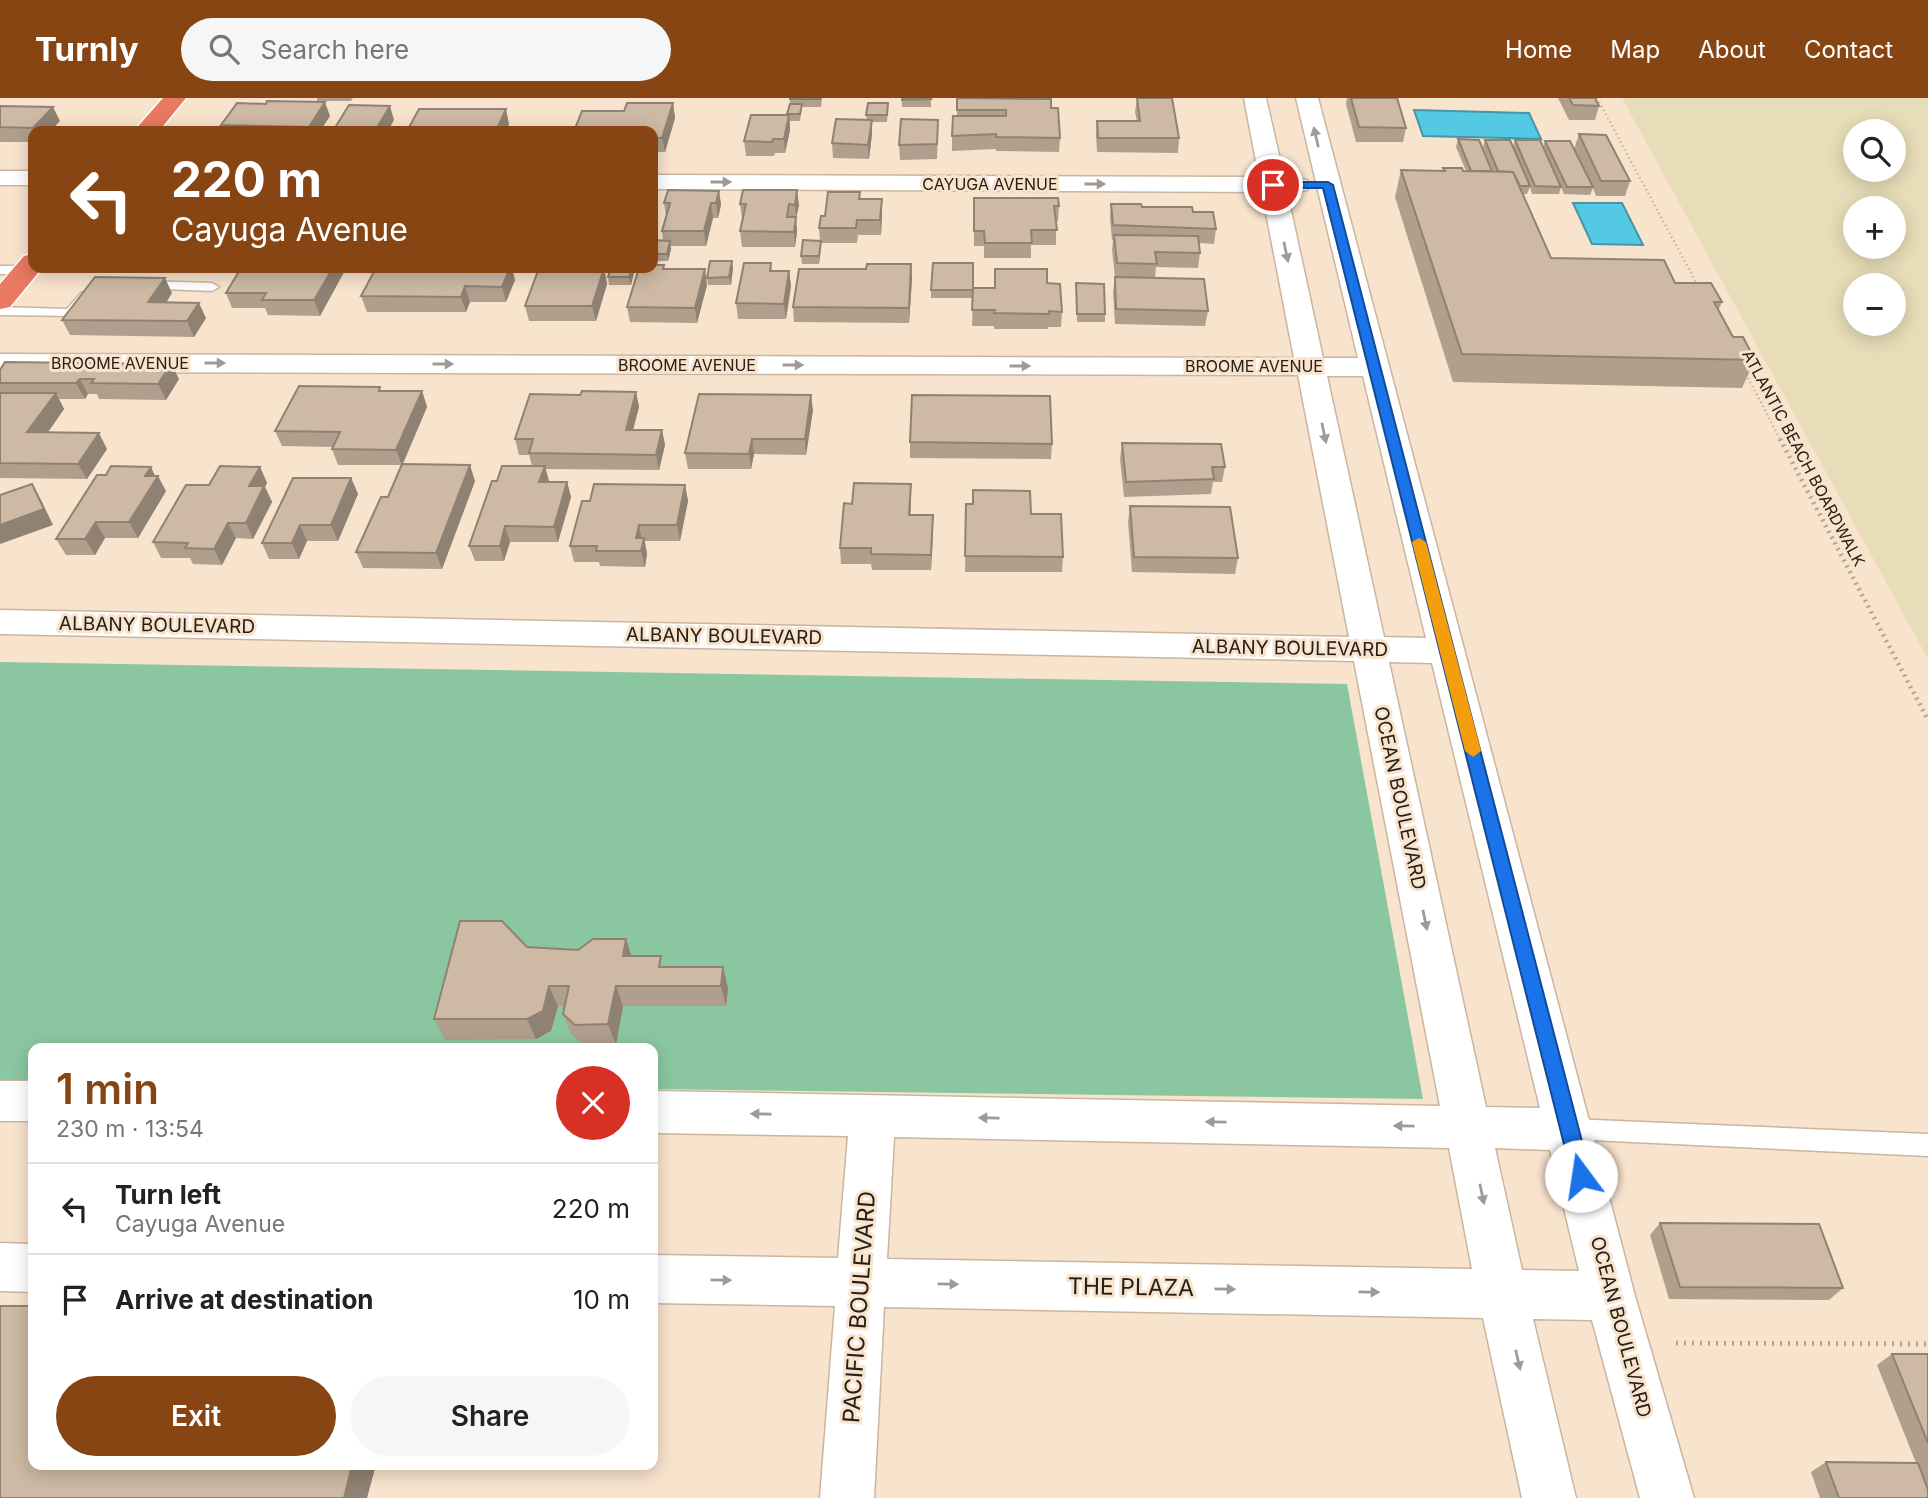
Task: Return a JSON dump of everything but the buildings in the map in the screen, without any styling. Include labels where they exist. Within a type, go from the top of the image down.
[{"type":"highway","points":[[150,126],[175,98]]},
{"type":"highway","points":[[0,301],[20,267]]},
{"type":"street","name":"OCEAN BOULEVARD","points":[[1255,98],[1502,1294],[1549,1498]]},
{"type":"street","name":"OCEAN BOULEVARD","points":[[1307,98],[1617,1319],[1667,1498]]},
{"type":"street","points":[[0,178],[28,178]]},
{"type":"street","name":"CAYUGA AVENUE","points":[[658,182],[1328,185]]},
{"type":"street","name":"BROOME AVENUE","points":[[0,363],[1374,367]]},
{"type":"street","name":"ALBANY BOULEVARD","points":[[0,622],[1447,651]]},
{"type":"street","points":[[0,1101],[28,1101]]},
{"type":"street","points":[[658,1112],[1570,1129]]},
{"type":"street","name":"PACIFIC BOULEVARD","points":[[847,1498],[872,1116]]},
{"type":"street","points":[[0,1267],[28,1268]]},
{"type":"street","name":"THE PLAZA","points":[[658,1279],[1502,1294],[1617,1319]]},
{"type":"lane","points":[[0,311],[71,313],[95,284]]},
{"type":"lane","points":[[134,285],[212,287]]},
{"type":"lane","points":[[1570,1129],[1928,1145]]},
{"type":"path","points":[[1597,98],[1698,286]]},
{"type":"path","name":"ATLANTIC BEACH BOARDWALK","points":[[1744,371],[1928,720]]},
{"type":"path","points":[[1617,1319],[1928,1344]]},
{"type":"green space","points":[[0,662],[1347,684],[1423,1099],[658,1089],[658,1043],[28,1043],[28,1080],[0,1080]]},
{"type":"sand","points":[[1622,98],[1928,98],[1928,659]]},
{"type":"water","points":[[1414,110],[1529,113],[1541,139],[1423,136]]},
{"type":"water","points":[[1573,203],[1622,203],[1643,245],[1592,244]]},
{"type":"slow traffic","points":[[1419,542],[1473,751]]},
{"type":"route","points":[[1273,185],[1328,185],[1581,1176]]}]
